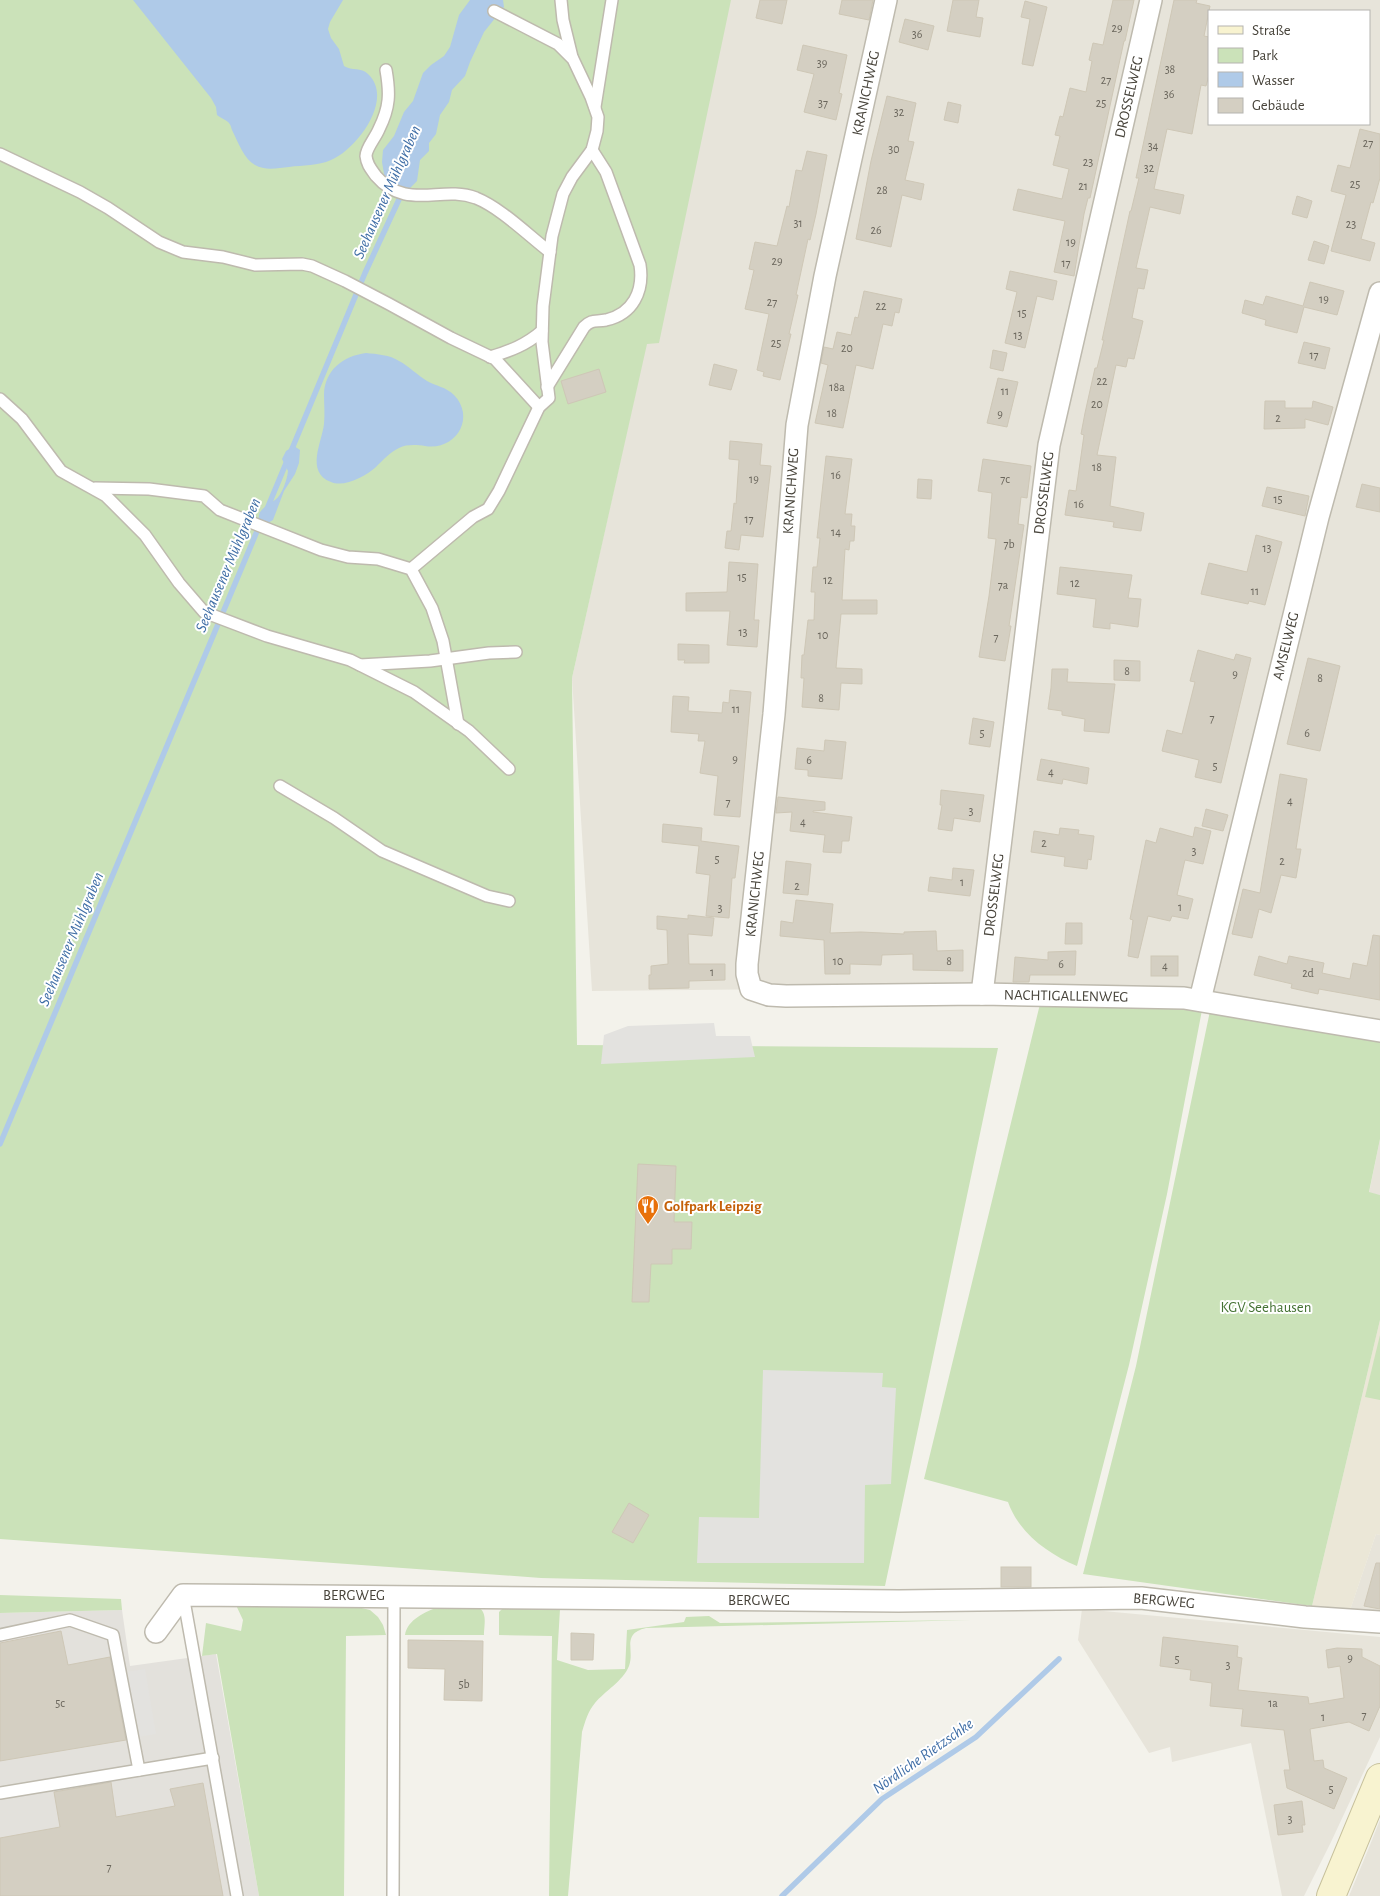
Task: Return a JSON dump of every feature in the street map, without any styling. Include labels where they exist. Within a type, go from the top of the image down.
[{"type":"street","name":"KRANICHWEG","points":[[751,989],[747,974],[747,964],[774,714],[795,439],[825,276],[886,0]]},
{"type":"street","name":"DROSSELWEG","points":[[982,994],[1050,445],[1151,0]]},
{"type":"street","name":"AMSELWEG","points":[[1200,1000],[1318,517],[1380,293]]},
{"type":"street","name":"NACHTIGALLENWEG","points":[[751,989],[769,995],[786,996],[982,994],[1200,1000],[1380,1031]]},
{"type":"street","name":"BERGWEG","points":[[183,1595],[899,1601],[1141,1598],[1305,1617],[1380,1622]]},
{"type":"street","points":[[156,1632],[183,1595]]},
{"type":"street","points":[[1331,1896],[1380,1778]]},
{"type":"lane","points":[[411,569],[473,517],[488,509],[499,491],[539,407],[549,398],[542,331],[543,306],[552,236],[563,194],[572,177],[592,150],[598,131],[598,117],[595,108],[573,59],[563,20],[562,0]]},
{"type":"lane","points":[[595,108],[612,0]]},
{"type":"lane","points":[[494,11],[558,44],[573,59]]},
{"type":"lane","points":[[386,70],[390,91],[388,107],[380,128],[366,154],[368,166],[384,184],[394,192],[415,195],[474,197],[489,204],[550,252]]},
{"type":"lane","points":[[547,387],[584,327],[590,321],[606,320],[620,314],[632,303],[640,290],[642,279],[640,265],[606,172],[592,150]]},
{"type":"lane","points":[[0,154],[108,208],[159,242],[183,252],[223,257],[255,265],[291,263],[312,266],[495,359],[539,407]]},
{"type":"lane","points":[[490,357],[517,348],[532,340],[542,331]]},
{"type":"lane","points":[[0,399],[22,418],[61,471],[106,496],[145,535],[179,583],[204,612],[267,636],[358,665],[414,692],[458,724],[509,769]]},
{"type":"lane","points":[[93,488],[149,489],[204,496],[220,510],[321,550],[348,557],[378,559],[411,569],[432,608],[443,641],[458,724]]},
{"type":"lane","points":[[358,665],[516,652]]},
{"type":"lane","points":[[280,786],[334,818],[382,851],[487,896],[509,901]]},
{"type":"lane","points":[[183,1595],[237,1896]]},
{"type":"lane","points":[[393,1896],[394,1596]]},
{"type":"lane","points":[[0,1635],[70,1620],[112,1635],[139,1770]]},
{"type":"lane","points":[[0,1793],[213,1758]]},
{"type":"shaded area","points":[[704,0],[1380,0],[1380,1021],[1004,987],[592,991],[572,678],[675,215]]},
{"type":"shaded area","points":[[714,1023],[716,1036],[750,1036],[755,1057],[601,1064],[604,1035],[628,1026]]},
{"type":"shaded area","points":[[1380,1139],[1380,1195],[1369,1193]]},
{"type":"shaded area","points":[[1380,1320],[1380,1535],[1376,1534],[1350,1610],[1312,1606]]},
{"type":"shaded area","points":[[763,1370],[883,1373],[882,1387],[896,1388],[891,1484],[865,1485],[864,1563],[697,1563],[699,1517],[759,1518]]},
{"type":"shaded area","points":[[1376,1534],[1380,1535],[1380,1611],[1350,1610]]},
{"type":"shaded area","points":[[1082,1609],[1380,1637],[1380,1737],[1304,1896],[1282,1896],[1251,1743],[1172,1762],[1170,1747],[1149,1753],[1078,1640]]},
{"type":"shaded area","points":[[122,1610],[130,1666],[216,1654],[259,1896],[0,1896],[0,1613]]},
{"type":"shaded area","points":[[145,1669],[156,1734],[132,1738],[120,1673]]},
{"type":"shaded area","points":[[1380,1820],[1380,1896],[1349,1896],[1368,1850]]},
{"type":"green space","name":"Golfpark Leipzig","points":[[0,0],[731,0],[659,343],[647,344],[572,678],[577,1045],[998,1048],[885,1586],[541,1578],[0,1539]]},
{"type":"green space","points":[[1040,1004],[1202,1010],[1167,1194],[1129,1365],[1077,1566],[1045,1549],[1027,1533],[1019,1523],[1008,1502],[924,1479]]},
{"type":"green space","name":"KGV Seehausen","points":[[1210,1011],[1380,1038],[1380,1139],[1369,1192],[1380,1195],[1380,1320],[1312,1606],[1083,1574],[1136,1366]]},
{"type":"green space","points":[[1380,1335],[1380,1400],[1365,1397]]},
{"type":"green space","points":[[0,1595],[121,1599],[122,1610],[0,1613]]},
{"type":"green space","points":[[235,1603],[349,1605],[370,1610],[383,1625],[386,1635],[346,1636],[344,1896],[259,1896],[217,1654],[202,1656],[206,1623],[241,1631],[243,1620]]},
{"type":"green space","points":[[439,1607],[478,1607],[484,1616],[484,1635],[405,1635],[413,1621],[428,1611]]},
{"type":"green space","points":[[504,1607],[560,1609],[557,1660],[588,1670],[625,1669],[627,1630],[684,1622],[686,1617],[709,1616],[720,1623],[971,1620],[646,1628],[638,1631],[631,1638],[629,1666],[618,1681],[590,1710],[582,1732],[568,1896],[549,1896],[552,1636],[499,1635],[499,1612]]},
{"type":"water","points":[[133,0],[343,0],[328,29],[331,38],[339,49],[344,66],[365,72],[375,84],[377,97],[375,110],[369,123],[351,146],[326,162],[272,169],[255,165],[244,154],[230,124],[217,115],[216,107],[211,98]]},
{"type":"water","points":[[470,0],[503,0],[504,7],[484,32],[465,76],[452,90],[449,102],[440,115],[436,134],[429,143],[429,151],[420,160],[417,181],[410,188],[400,190],[385,180],[382,162],[383,150],[394,136],[404,112],[413,101],[423,73],[444,56],[450,47],[459,15]]},
{"type":"water","points":[[366,353],[392,357],[427,381],[451,392],[460,404],[463,413],[463,423],[454,438],[446,443],[436,446],[412,445],[402,447],[387,456],[376,467],[361,477],[342,483],[331,482],[323,477],[317,464],[318,448],[324,424],[325,385],[332,371],[343,361]]},
{"type":"water","points":[[294,446],[300,450],[299,463],[295,474],[284,491],[273,520],[266,524],[259,520],[260,513],[278,498],[282,491],[288,471],[282,459],[286,451]]},
{"type":"building","points":[[760,0],[787,0],[782,24],[756,18]]},
{"type":"building","points":[[842,0],[873,0],[869,20],[839,14]]},
{"type":"building","points":[[953,0],[979,0],[976,17],[983,18],[980,37],[947,31]]},
{"type":"building","points":[[1113,0],[1134,0],[1090,198],[1088,198],[1084,214],[1074,276],[1054,272],[1065,221],[1013,210],[1018,189],[1062,199],[1069,169],[1053,165],[1060,136],[1055,135],[1060,116],[1063,117],[1070,88],[1086,92],[1092,61],[1089,60],[1093,43],[1103,45]]},
{"type":"building","points":[[1174,0],[1197,0],[1196,3],[1210,6],[1204,36],[1208,37],[1208,79],[1206,86],[1201,85],[1192,134],[1167,129],[1154,189],[1184,195],[1180,214],[1150,207],[1136,268],[1148,270],[1144,289],[1138,288],[1132,318],[1143,321],[1134,359],[1128,358],[1126,367],[1116,365],[1097,455],[1116,457],[1110,506],[1144,513],[1141,531],[1113,527],[1114,522],[1065,515],[1069,490],[1076,491],[1084,435],[1081,434],[1085,413],[1095,368],[1097,368],[1104,340],[1102,340],[1139,178],[1136,178]]},
{"type":"building","points":[[1025,1],[1047,7],[1033,66],[1022,64],[1030,19],[1021,17]]},
{"type":"building","points":[[905,19],[934,26],[928,50],[899,42]]},
{"type":"building","points":[[803,45],[847,55],[839,93],[842,94],[836,120],[804,112],[814,74],[797,70]]},
{"type":"building","points":[[887,96],[916,103],[908,141],[914,142],[905,180],[924,184],[921,200],[902,195],[891,247],[856,239],[871,161]]},
{"type":"building","points":[[948,102],[961,105],[958,123],[944,120]]},
{"type":"building","points":[[1360,129],[1380,134],[1380,178],[1361,239],[1375,243],[1370,261],[1331,251],[1346,195],[1331,191],[1338,165],[1350,168]]},
{"type":"building","points":[[807,151],[827,155],[816,214],[810,240],[808,239],[796,295],[798,295],[789,334],[791,334],[780,380],[763,376],[764,372],[757,370],[769,314],[745,309],[754,270],[749,269],[755,242],[777,246],[787,206],[789,207],[796,170],[802,171]]},
{"type":"building","points":[[1297,196],[1312,201],[1307,218],[1292,214]]},
{"type":"building","points":[[1314,241],[1329,246],[1324,264],[1308,260]]},
{"type":"building","points":[[1010,271],[1057,281],[1053,300],[1037,296],[1025,348],[1005,343],[1017,292],[1006,289]]},
{"type":"building","points":[[1310,282],[1344,291],[1337,315],[1304,307],[1297,333],[1265,325],[1266,320],[1242,313],[1245,300],[1263,305],[1266,296],[1303,306]]},
{"type":"building","points":[[864,291],[902,299],[899,313],[895,312],[892,326],[883,324],[873,369],[856,365],[843,428],[815,423],[828,365],[821,363],[824,347],[833,349],[837,332],[851,335],[855,317],[858,318]]},
{"type":"building","points":[[1304,342],[1330,348],[1325,369],[1298,363]]},
{"type":"building","points":[[993,350],[1007,353],[1003,371],[990,368]]},
{"type":"building","points":[[714,364],[737,370],[731,390],[709,385]]},
{"type":"building","points":[[599,369],[606,392],[568,404],[561,381]]},
{"type":"building","points":[[998,378],[1018,382],[1007,427],[987,423]]},
{"type":"building","points":[[1265,401],[1285,401],[1285,408],[1312,408],[1313,401],[1333,407],[1328,425],[1305,419],[1305,428],[1264,429]]},
{"type":"building","points":[[730,441],[762,444],[760,465],[771,466],[763,537],[741,535],[739,550],[725,548],[727,531],[731,531],[734,503],[736,504],[739,460],[729,459]]},
{"type":"building","points":[[826,456],[852,459],[845,514],[852,514],[851,526],[855,526],[854,541],[850,541],[849,550],[845,549],[842,600],[877,600],[877,614],[841,614],[836,668],[862,669],[862,684],[841,683],[839,710],[802,707],[804,678],[801,678],[802,655],[804,655],[808,620],[814,620],[815,592],[811,592],[813,567],[817,567],[820,538],[817,538]]},
{"type":"building","points":[[983,459],[1031,466],[1027,498],[1021,497],[1018,524],[1024,525],[1005,661],[979,657],[996,539],[988,538],[992,493],[978,491]]},
{"type":"building","points":[[918,479],[932,480],[931,499],[917,498]]},
{"type":"building","points":[[1362,484],[1380,488],[1380,512],[1356,507]]},
{"type":"building","points":[[1267,487],[1309,496],[1305,516],[1262,506]]},
{"type":"building","points":[[1256,535],[1282,542],[1265,605],[1249,601],[1248,604],[1201,594],[1209,563],[1247,572]]},
{"type":"building","points":[[729,562],[758,564],[754,620],[759,620],[757,647],[727,645],[730,611],[686,611],[686,593],[727,592]]},
{"type":"building","points":[[1060,567],[1132,575],[1128,598],[1141,599],[1138,627],[1110,623],[1110,629],[1093,627],[1096,599],[1057,594]]},
{"type":"building","points":[[678,644],[709,645],[709,663],[684,663],[685,660],[678,660]]},
{"type":"building","points":[[1198,650],[1234,660],[1236,654],[1251,658],[1221,783],[1195,777],[1199,760],[1162,751],[1167,730],[1182,734],[1195,682],[1190,681]]},
{"type":"building","points":[[1308,658],[1340,666],[1320,751],[1287,744]]},
{"type":"building","points":[[1114,660],[1140,661],[1140,681],[1114,680]]},
{"type":"building","points":[[1052,669],[1068,669],[1067,682],[1115,684],[1109,733],[1084,731],[1085,719],[1062,715],[1062,711],[1048,709]]},
{"type":"building","points":[[730,690],[751,692],[740,817],[714,815],[718,776],[700,773],[705,741],[698,741],[699,734],[671,732],[673,696],[689,697],[688,711],[722,713],[723,702],[729,703]]},
{"type":"building","points":[[973,718],[994,722],[990,747],[969,744]]},
{"type":"building","points":[[825,740],[846,742],[842,779],[808,776],[808,770],[795,769],[797,748],[824,751]]},
{"type":"building","points":[[1041,759],[1089,768],[1087,784],[1063,779],[1062,784],[1037,780]]},
{"type":"building","points":[[1280,774],[1307,779],[1296,849],[1301,849],[1296,878],[1281,875],[1271,913],[1259,909],[1252,938],[1232,934],[1243,889],[1260,893]]},
{"type":"building","points":[[941,790],[984,795],[980,822],[954,818],[952,831],[938,829],[942,805],[940,805]]},
{"type":"building","points":[[778,797],[825,802],[825,810],[813,812],[852,817],[849,841],[842,841],[841,853],[823,852],[825,835],[790,831],[792,812],[776,813]]},
{"type":"building","points":[[1206,809],[1228,815],[1223,831],[1202,826]]},
{"type":"building","points":[[663,824],[702,828],[701,841],[739,846],[735,878],[732,878],[729,918],[706,916],[710,875],[696,873],[699,846],[662,842]]},
{"type":"building","points":[[1195,827],[1211,831],[1203,864],[1185,860],[1177,895],[1193,899],[1188,919],[1172,916],[1170,921],[1148,916],[1138,958],[1128,956],[1133,920],[1130,919],[1146,840],[1156,843],[1160,828],[1193,837]]},
{"type":"building","points":[[1060,828],[1079,830],[1078,834],[1094,836],[1091,860],[1088,859],[1087,869],[1064,866],[1065,857],[1031,852],[1034,831],[1059,835]]},
{"type":"building","points":[[786,861],[811,864],[808,895],[783,893]]},
{"type":"building","points":[[953,868],[974,870],[970,896],[928,891],[930,877],[952,880]]},
{"type":"building","points":[[796,900],[833,904],[830,933],[904,934],[904,932],[936,931],[937,951],[963,950],[963,971],[913,970],[913,954],[882,955],[881,965],[850,964],[850,974],[825,974],[824,940],[780,936],[781,921],[793,923]]},
{"type":"building","points":[[688,915],[714,918],[712,936],[688,934],[689,964],[725,964],[725,980],[689,981],[689,988],[649,989],[651,966],[668,964],[667,930],[657,929],[657,916],[688,919]]},
{"type":"building","points":[[1066,923],[1082,923],[1082,944],[1065,944]]},
{"type":"building","points":[[1373,935],[1380,936],[1380,1000],[1319,989],[1318,994],[1291,988],[1292,984],[1254,975],[1259,956],[1287,964],[1289,956],[1324,963],[1322,973],[1350,979],[1353,963],[1367,966]]},
{"type":"building","points":[[1076,951],[1075,975],[1030,975],[1029,982],[1013,982],[1015,957],[1048,960],[1048,952]]},
{"type":"building","points":[[1151,956],[1178,956],[1178,976],[1151,976]]},
{"type":"building","points":[[638,1164],[676,1166],[674,1222],[692,1222],[691,1249],[672,1249],[672,1264],[651,1264],[649,1302],[632,1302]]},
{"type":"building","points":[[629,1503],[649,1515],[633,1543],[612,1532]]},
{"type":"building","points":[[1376,1563],[1380,1563],[1380,1609],[1364,1606]]},
{"type":"building","points":[[1001,1567],[1031,1567],[1031,1587],[1001,1587]]},
{"type":"building","points":[[61,1631],[68,1665],[110,1657],[126,1740],[0,1761],[0,1643]]},
{"type":"building","points":[[571,1633],[594,1634],[593,1660],[571,1660]]},
{"type":"building","points":[[1163,1637],[1238,1646],[1237,1657],[1242,1658],[1238,1690],[1308,1697],[1309,1704],[1344,1698],[1340,1666],[1328,1668],[1326,1650],[1337,1648],[1362,1649],[1362,1657],[1380,1666],[1380,1706],[1369,1731],[1349,1722],[1310,1729],[1314,1761],[1323,1760],[1324,1768],[1347,1778],[1334,1809],[1287,1788],[1284,1770],[1290,1770],[1284,1730],[1241,1726],[1243,1709],[1210,1706],[1212,1683],[1190,1680],[1191,1670],[1160,1666]]},
{"type":"building","points":[[408,1640],[483,1641],[482,1701],[444,1700],[445,1669],[408,1668]]},
{"type":"building","points":[[111,1782],[116,1817],[175,1806],[170,1789],[203,1783],[223,1896],[0,1896],[0,1838],[60,1827],[54,1792]]},
{"type":"building","points":[[1302,1801],[1305,1825],[1302,1825],[1303,1832],[1278,1835],[1274,1805]]},
{"type":"waterway","name":"Seehausener Mühlgraben","points":[[267,509],[365,273],[402,193]]},
{"type":"waterway","name":"Seehausener Mühlgraben","points":[[0,1144],[260,524]]},
{"type":"waterway","name":"Nördliche Rietzschke","points":[[782,1896],[882,1799],[976,1737],[1059,1659]]},
{"type":"place","name":"Golfpark Leipzig","points":[[648,1225]]}]
